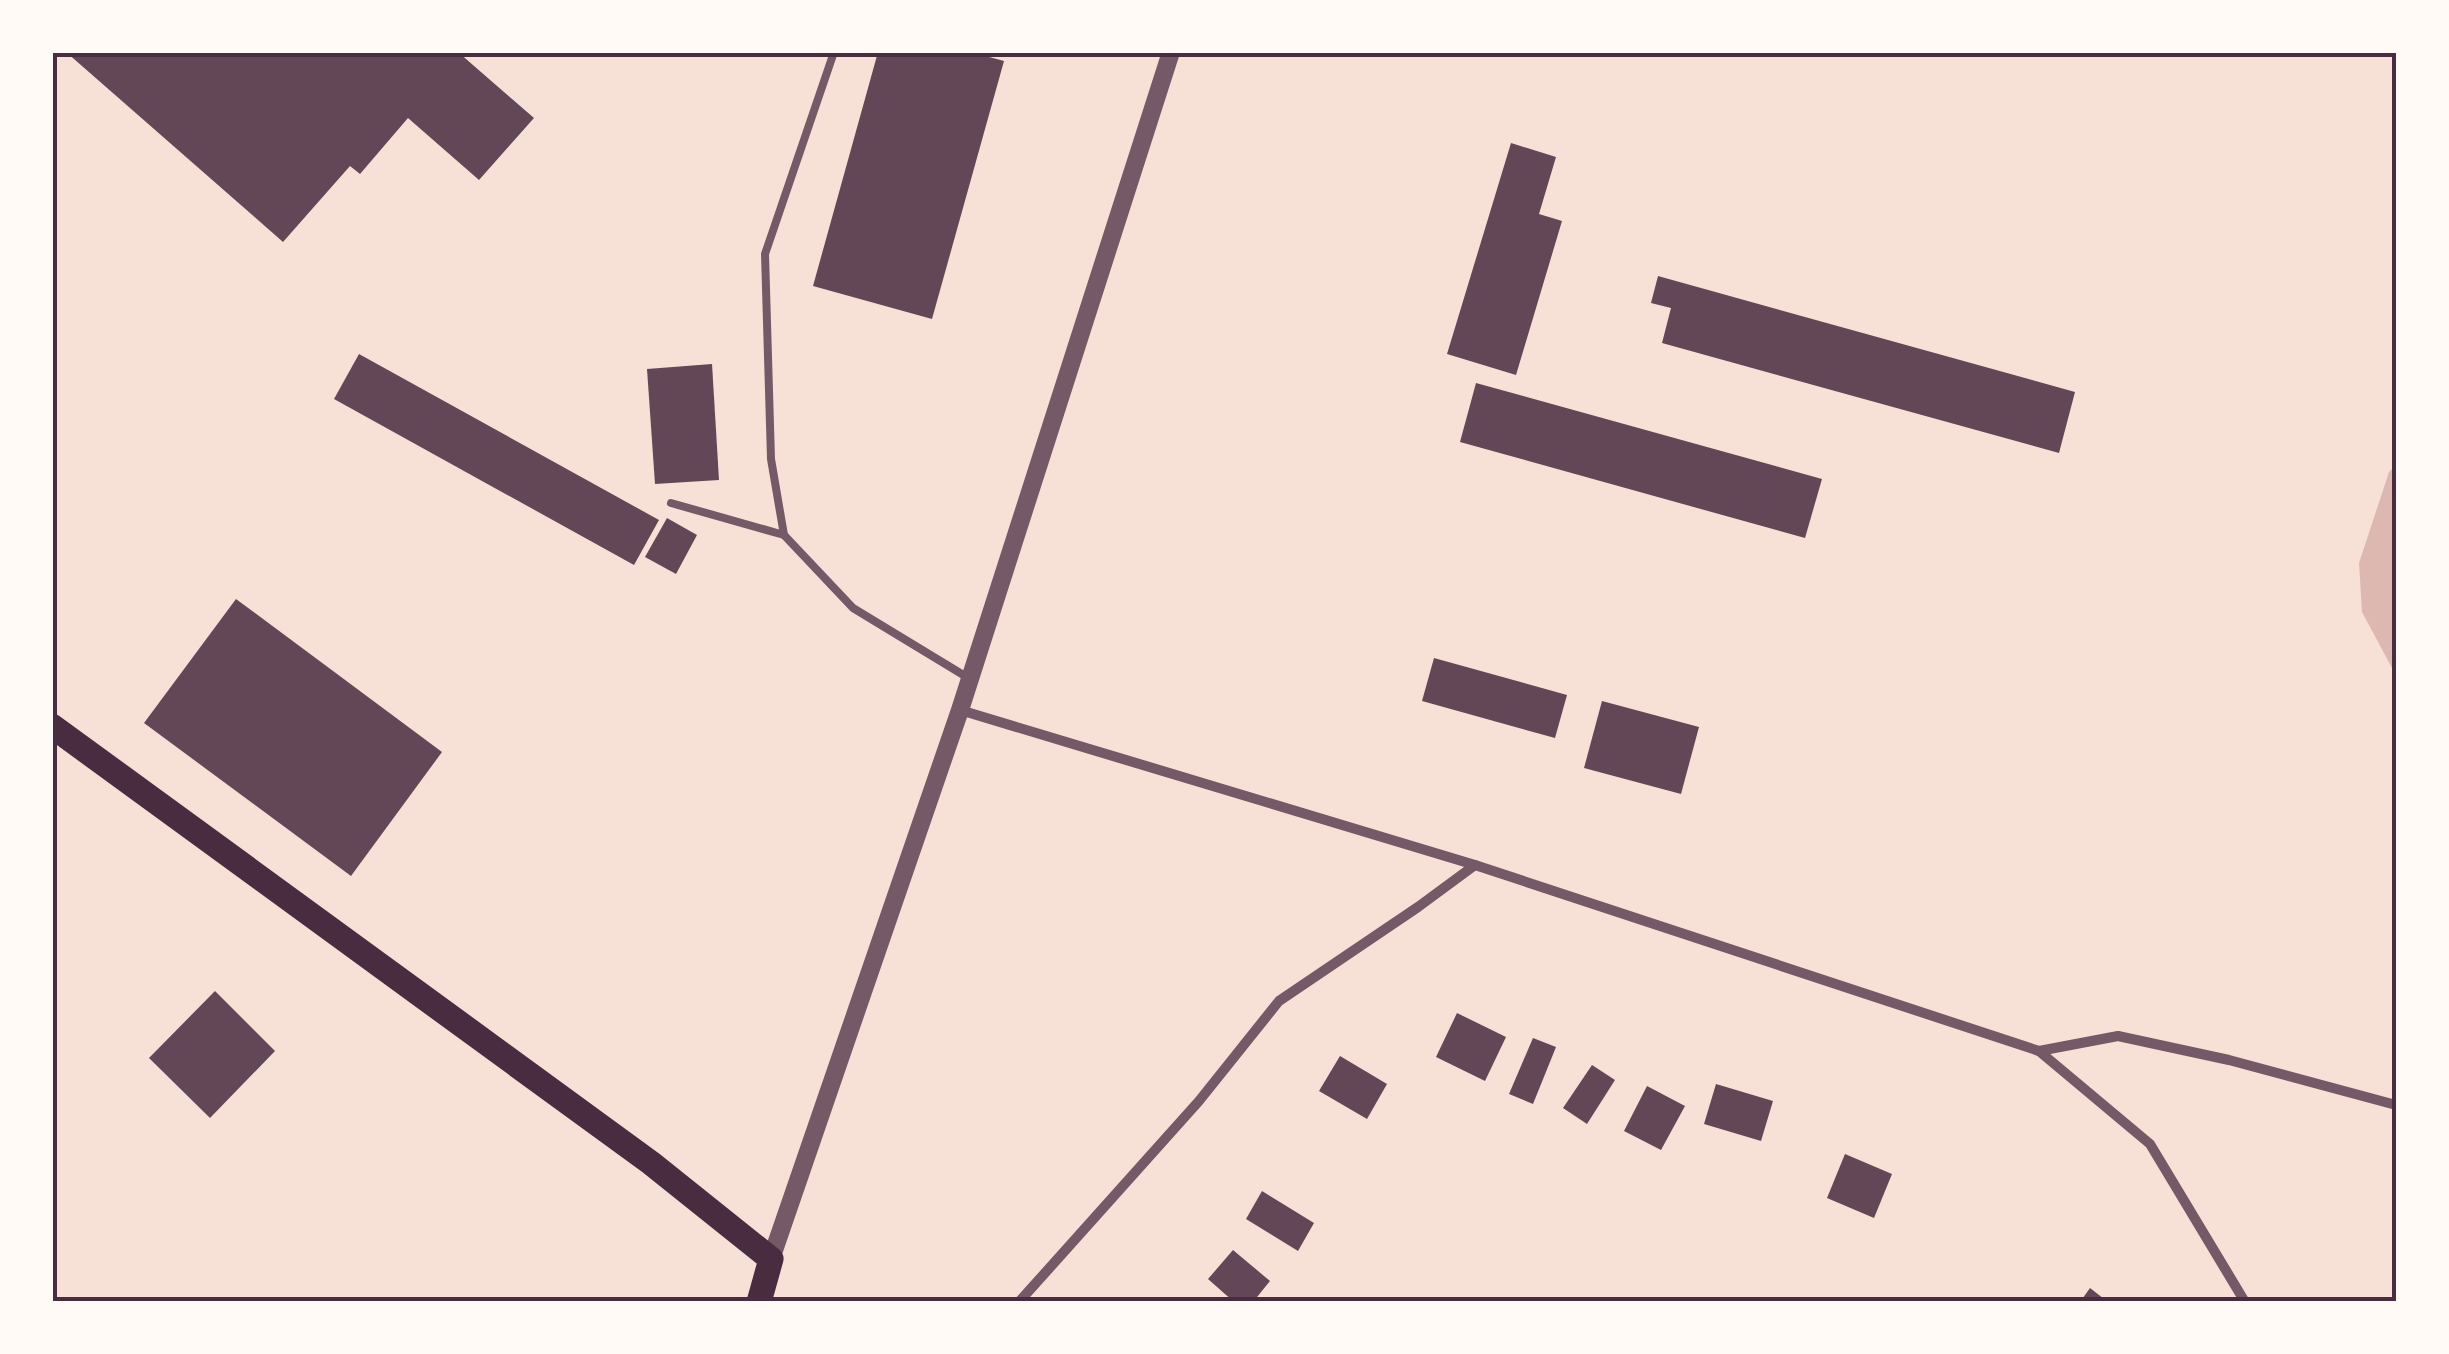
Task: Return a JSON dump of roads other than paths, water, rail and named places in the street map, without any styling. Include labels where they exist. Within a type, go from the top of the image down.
[{"type":"main road","points":[[52,726],[652,1163],[771,1259],[759,1302]]},
{"type":"street","points":[[771,1259],[960,710],[1171,52]]},
{"type":"street","points":[[960,710],[1475,865],[2038,1050],[2150,1144],[2245,1302]]},
{"type":"street","points":[[1019,1302],[1200,1102],[1279,1000],[1475,865]]},
{"type":"street","points":[[2038,1050],[2118,1036],[2229,1060],[2396,1106]]},
{"type":"lane","points":[[784,535],[772,459],[765,254],[834,52]]},
{"type":"lane","points":[[671,503],[784,535],[853,608],[970,679]]}]
